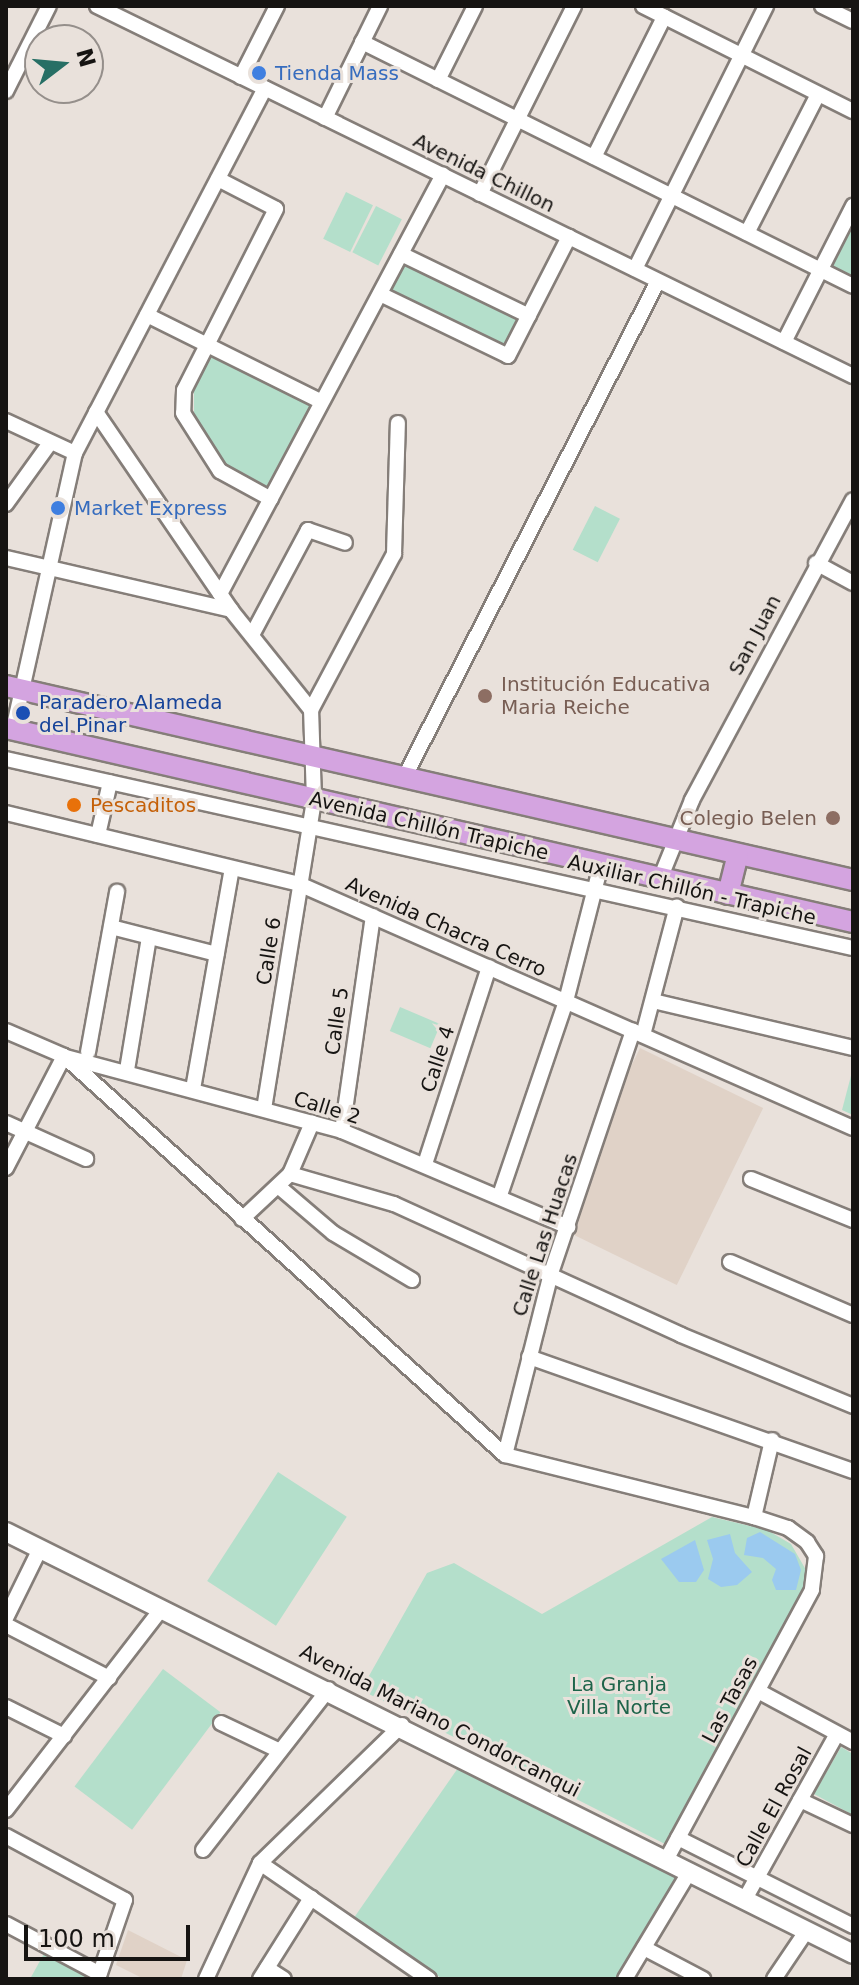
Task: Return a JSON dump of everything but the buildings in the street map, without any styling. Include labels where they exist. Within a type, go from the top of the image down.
[{"type":"main road","name":"Avenida Chillón Trapiche","points":[[14,688],[853,880]]},
{"type":"main road","name":"Avenida Chillón Trapiche","points":[[9,729],[853,922]]},
{"type":"main road","points":[[728,894],[738,854]]},
{"type":"street","points":[[6,91],[10,71],[49,6]]},
{"type":"street","name":"Avenida Chillon","points":[[97,6],[853,376]]},
{"type":"street","points":[[241,77],[277,6]]},
{"type":"street","points":[[325,118],[380,6]]},
{"type":"street","points":[[438,80],[475,6]]},
{"type":"street","points":[[480,194],[574,6]]},
{"type":"street","points":[[643,6],[853,111]]},
{"type":"street","points":[[635,269],[766,6]]},
{"type":"street","points":[[822,6],[853,21]]},
{"type":"street","points":[[594,157],[664,17]]},
{"type":"street","points":[[362,42],[853,286]]},
{"type":"street","points":[[9,729],[14,688],[50,567],[75,453],[265,88]]},
{"type":"street","points":[[747,233],[818,94]]},
{"type":"street","points":[[220,594],[443,175]]},
{"type":"street","points":[[218,179],[276,209],[184,390],[187,425],[220,471],[271,499]]},
{"type":"street","points":[[784,342],[853,206]]},
{"type":"street","points":[[380,294],[508,356],[569,237]]},
{"type":"street","points":[[401,254],[529,316]]},
{"type":"street","points":[[404,778],[658,281]]},
{"type":"street","points":[[147,315],[322,402]]},
{"type":"street","points":[[96,412],[231,610],[311,710],[394,554],[398,423]]},
{"type":"street","points":[[6,421],[75,453]]},
{"type":"street","points":[[6,504],[13,484],[50,443]]},
{"type":"street","name":"San Juan","points":[[660,879],[674,839],[816,563],[851,509]]},
{"type":"street","points":[[252,635],[308,530],[345,543]]},
{"type":"street","points":[[6,558],[231,610]]},
{"type":"street","points":[[816,563],[853,583]]},
{"type":"street","name":"Calle 6","points":[[264,1109],[314,799],[311,710]]},
{"type":"street","name":"Auxiliar Chillón - Trapiche","points":[[6,759],[677,906],[853,948]]},
{"type":"street","points":[[98,835],[110,782]]},
{"type":"street","name":"Avenida Chacra Cerro","points":[[6,813],[299,884],[853,1128]]},
{"type":"street","points":[[500,1195],[566,1001],[601,865]]},
{"type":"street","points":[[193,1089],[232,868]]},
{"type":"street","points":[[88,1052],[117,892]]},
{"type":"street","name":"Calle Las Huacas","points":[[505,1455],[551,1273],[638,1033],[653,1001],[677,906]]},
{"type":"street","name":"Calle 5","points":[[342,1131],[373,916]]},
{"type":"street","points":[[111,927],[217,954]]},
{"type":"street","points":[[127,1070],[149,937]]},
{"type":"street","name":"Calle 4","points":[[425,1164],[489,967]]},
{"type":"street","points":[[653,1001],[853,1048]]},
{"type":"street","points":[[6,1031],[64,1056],[505,1455],[754,1517],[772,1440]]},
{"type":"street","points":[[6,1168],[64,1056]]},
{"type":"street","name":"Calle 2","points":[[64,1056],[127,1070],[342,1131],[500,1195],[568,1227]]},
{"type":"street","points":[[6,1123],[86,1159]]},
{"type":"street","points":[[242,1219],[290,1174],[312,1123]]},
{"type":"street","points":[[290,1174],[394,1204],[551,1273],[681,1335],[853,1406]]},
{"type":"street","points":[[751,1179],[853,1220]]},
{"type":"street","points":[[278,1186],[333,1233],[412,1280]]},
{"type":"street","points":[[730,1262],[853,1315]]},
{"type":"street","points":[[529,1357],[853,1471]]},
{"type":"street","name":"Las Tasas","points":[[666,1860],[812,1590],[816,1556],[807,1542],[788,1528],[754,1517]]},
{"type":"street","name":"Avenida Mariano Condorcanqui","points":[[6,1532],[402,1725],[853,1954]]},
{"type":"street","points":[[6,1618],[40,1549]]},
{"type":"street","points":[[6,1810],[162,1608]]},
{"type":"street","points":[[6,1625],[109,1678]]},
{"type":"street","points":[[203,1850],[329,1689]]},
{"type":"street","points":[[758,1691],[853,1742]]},
{"type":"street","points":[[6,1707],[64,1736]]},
{"type":"street","points":[[221,1723],[280,1751]]},
{"type":"street","points":[[206,1979],[260,1863],[402,1725]]},
{"type":"street","name":"Calle El Rosal","points":[[745,1899],[837,1734]]},
{"type":"street","points":[[6,1784],[21,1791]]},
{"type":"street","points":[[800,1800],[853,1825]]},
{"type":"street","points":[[6,1836],[125,1900],[99,1977],[6,1924]]},
{"type":"street","points":[[678,1838],[853,1926]]},
{"type":"street","points":[[260,1863],[429,1979]]},
{"type":"street","points":[[625,1979],[690,1871]]},
{"type":"street","points":[[284,1979],[263,1974],[311,1898]]},
{"type":"street","points":[[774,1979],[807,1930]]},
{"type":"street","points":[[644,1948],[703,1979]]},
{"type":"shaded area","points":[[640,1048],[763,1108],[677,1285],[554,1225]]},
{"type":"shaded area","points":[[128,1930],[187,1960],[181,1979],[144,1979],[116,1965]]},
{"type":"green space","points":[[346,192],[373,205],[350,252],[323,239]]},
{"type":"green space","points":[[376,206],[402,219],[378,265],[352,252]]},
{"type":"green space","points":[[853,219],[853,278],[829,266]]},
{"type":"green space","points":[[402,261],[518,318],[503,348],[387,292]]},
{"type":"green space","points":[[211,355],[313,406],[270,488],[226,464],[194,422],[194,388]]},
{"type":"green space","points":[[595,506],[620,519],[598,562],[573,550]]},
{"type":"green space","points":[[400,1007],[441,1024],[430,1048],[390,1031]]},
{"type":"green space","points":[[853,1068],[853,1115],[842,1110]]},
{"type":"green space","points":[[278,1472],[347,1517],[276,1626],[207,1581]]},
{"type":"green space","name":"La Granja Villa Norte","points":[[712,1517],[767,1530],[791,1544],[806,1570],[804,1588],[665,1844],[361,1690],[427,1573],[454,1563],[542,1614]]},
{"type":"green space","points":[[163,1669],[221,1712],[132,1830],[75,1786]]},
{"type":"green space","points":[[841,1747],[853,1754],[853,1815],[814,1794]]},
{"type":"green space","points":[[458,1768],[678,1879],[616,1979],[443,1979],[351,1922]]},
{"type":"green space","points":[[46,1950],[93,1975],[92,1979],[30,1979]]},
{"type":"water","points":[[760,1532],[795,1554],[801,1570],[796,1590],[776,1590],[772,1580],[776,1569],[763,1558],[744,1555],[747,1538]]},
{"type":"water","points":[[730,1534],[735,1553],[752,1572],[737,1585],[721,1587],[708,1579],[713,1559],[707,1540]]},
{"type":"water","points":[[695,1540],[704,1570],[696,1582],[679,1582],[661,1559]]},
{"type":"place","name":"Tienda Mass","points":[[259,73]]},
{"type":"place","name":"Market Express","points":[[58,508]]},
{"type":"place","name":"Institución Educativa Maria Reiche","points":[[485,696]]},
{"type":"place","name":"Paradero Alameda del Pinar","points":[[23,713]]},
{"type":"place","name":"Pescaditos","points":[[74,805]]},
{"type":"place","name":"Colegio Belen","points":[[833,818]]}]
